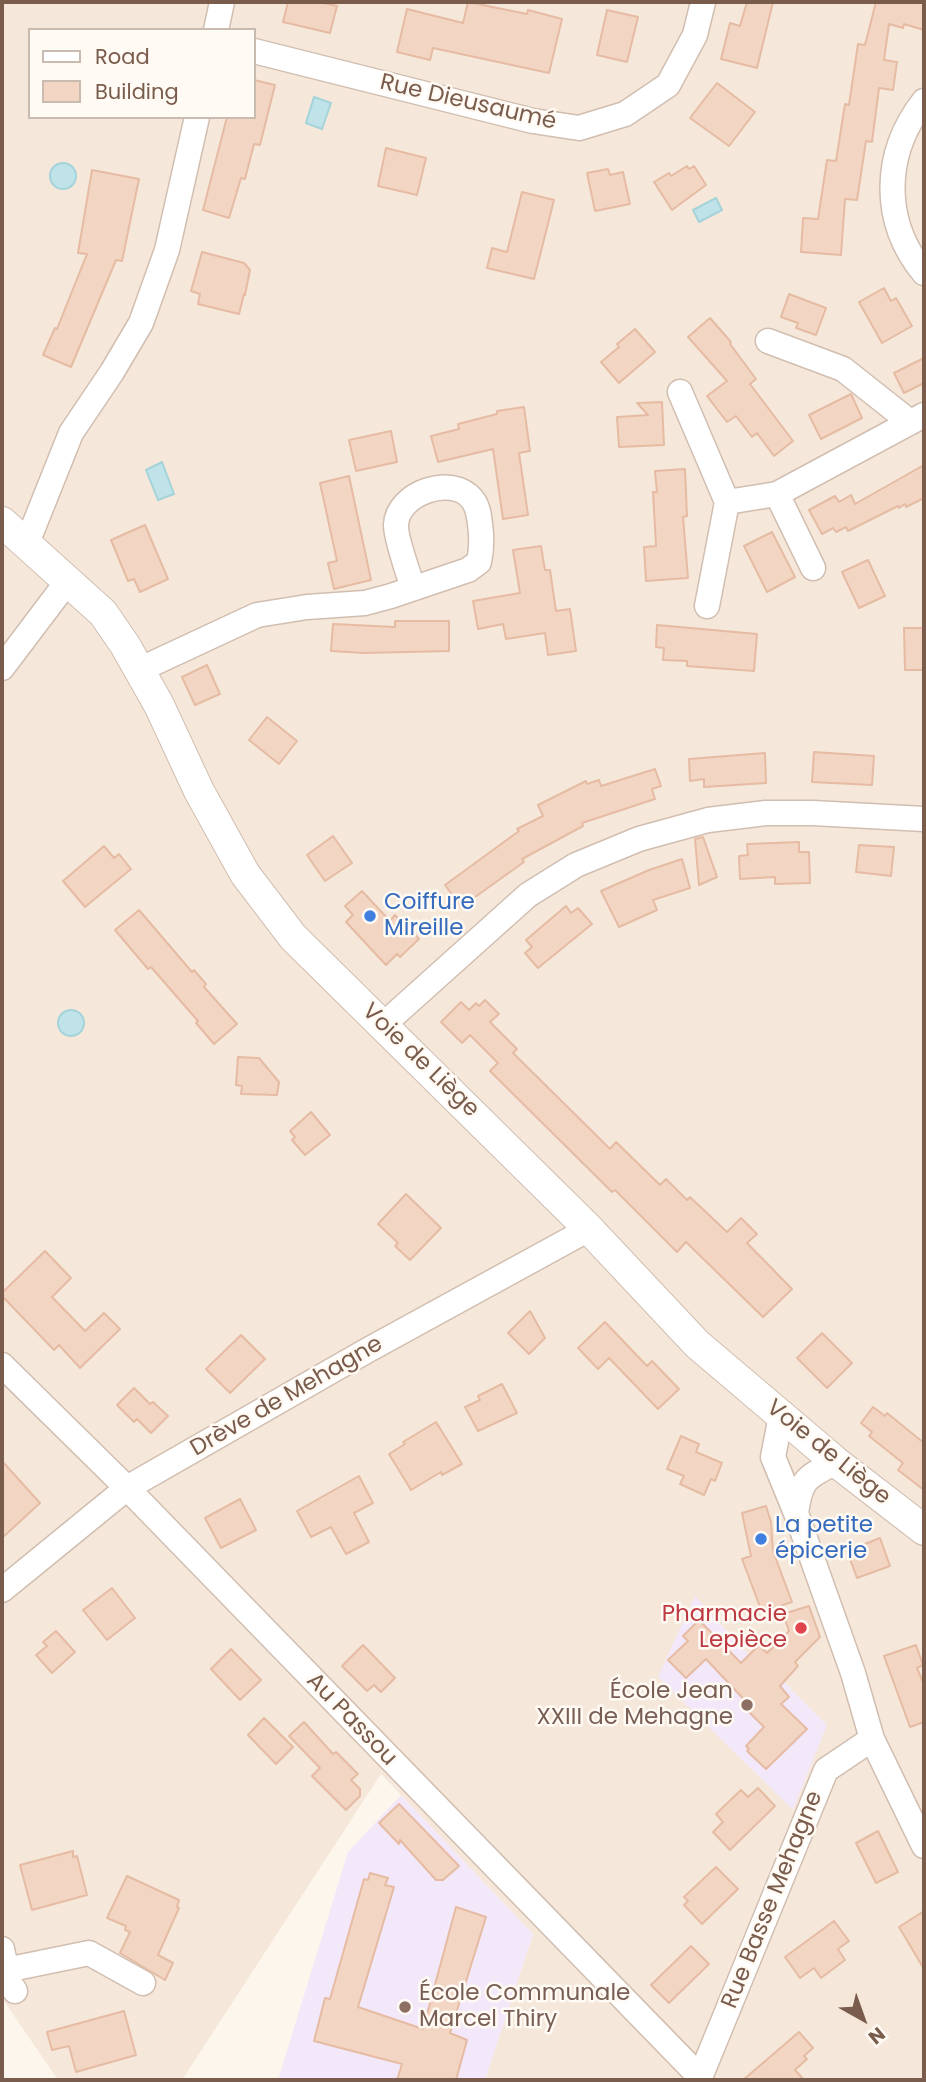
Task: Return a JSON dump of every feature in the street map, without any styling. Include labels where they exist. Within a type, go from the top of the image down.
[{"type":"street","points":[[216,28],[222,2]]},
{"type":"street","name":"Rue Dieusaumé","points":[[256,52],[533,121],[579,128],[625,114],[668,85],[695,35],[703,2]]},
{"type":"street","points":[[924,101],[900,143],[891,201],[905,246],[924,273]]},
{"type":"street","points":[[27,543],[71,433],[142,323],[167,250],[197,119]]},
{"type":"street","points":[[727,502],[777,494],[917,418],[843,369],[768,341]]},
{"type":"street","points":[[680,392],[727,502],[707,606]]},
{"type":"street","points":[[777,494],[813,568]]},
{"type":"street","name":"Voie de Liège","points":[[2,522],[103,613],[159,705],[199,791],[245,874],[293,937],[589,1229],[697,1345],[836,1462],[924,1530]]},
{"type":"street","points":[[2,668],[68,582]]},
{"type":"street","points":[[139,670],[257,615],[365,603],[413,588]]},
{"type":"street","points":[[383,1025],[528,895],[576,865],[639,839],[708,820],[766,813],[924,819]]},
{"type":"street","name":"Drève de Mehagne","points":[[2,1590],[127,1488],[357,1356],[589,1229]]},
{"type":"street","name":"Au Passou","points":[[2,1365],[127,1488],[699,2079]]},
{"type":"street","points":[[781,1416],[773,1457],[853,1672],[872,1739],[924,1846]]},
{"type":"street","points":[[796,1513],[799,1490],[816,1470],[836,1462]]},
{"type":"street","name":"Rue Basse Mehagne","points":[[699,2079],[826,1770],[872,1739]]},
{"type":"street","points":[[8,1970],[89,1953],[143,1983]]},
{"type":"shaded area","points":[[2,2],[924,2],[924,2080],[485,2080],[533,1934],[381,1774],[182,2080],[58,2080],[2,1998]]},
{"type":"shaded area","name":"École Jean XXIII de Mehagne","points":[[695,1596],[749,1655],[780,1685],[784,1682],[827,1725],[793,1810],[658,1677]]},
{"type":"shaded area","name":"École Communale Marcel Thiry","points":[[401,1795],[533,1934],[485,2080],[278,2080],[348,1852]]},
{"type":"water","points":[[314,97],[331,103],[322,129],[306,123]]},
{"type":"water","points":[[63,163],[73,166],[76,176],[73,186],[63,189],[53,186],[50,176],[53,166]]},
{"type":"water","points":[[716,198],[722,210],[699,222],[693,210]]},
{"type":"water","points":[[162,462],[174,494],[158,500],[146,470]]},
{"type":"water","points":[[71,1010],[80,1014],[84,1023],[80,1032],[71,1036],[62,1032],[58,1023],[62,1014]]},
{"type":"building","points":[[288,2],[319,2],[337,6],[330,33],[283,22]]},
{"type":"building","points":[[468,2],[527,14],[528,10],[562,19],[549,73],[433,48],[430,60],[397,52],[407,9],[463,23]]},
{"type":"building","points":[[747,2],[773,2],[757,68],[721,59],[730,23],[740,26]]},
{"type":"building","points":[[876,2],[924,2],[924,30],[904,24],[903,28],[889,24],[884,60],[897,62],[893,90],[879,88],[872,142],[866,141],[857,200],[845,199],[841,255],[801,252],[803,218],[818,219],[827,160],[836,161],[845,104],[849,105],[858,44],[865,45]]},
{"type":"building","points":[[607,10],[638,17],[627,62],[597,55]]},
{"type":"building","points":[[256,80],[275,85],[260,145],[254,144],[245,179],[241,178],[229,218],[203,210],[226,119],[256,119]]},
{"type":"building","points":[[717,83],[755,112],[729,146],[690,118]]},
{"type":"building","points":[[386,148],[426,158],[417,195],[378,186]]},
{"type":"building","points":[[687,166],[689,169],[694,166],[706,185],[672,210],[654,182]]},
{"type":"building","points":[[608,169],[610,175],[623,172],[630,204],[595,211],[587,173]]},
{"type":"building","points":[[92,170],[139,179],[122,261],[116,260],[71,367],[43,355],[55,328],[57,329],[87,254],[78,253]]},
{"type":"building","points":[[522,192],[554,200],[534,279],[487,268],[492,248],[507,252]]},
{"type":"building","points":[[202,252],[244,263],[250,270],[239,314],[198,304],[200,294],[191,291]]},
{"type":"building","points":[[884,288],[891,301],[896,298],[912,326],[882,343],[859,302]]},
{"type":"building","points":[[789,294],[826,308],[816,335],[796,328],[798,323],[781,317]]},
{"type":"building","points":[[710,318],[731,342],[756,379],[750,384],[793,441],[774,456],[757,433],[752,437],[736,416],[727,422],[707,396],[727,381],[688,337]]},
{"type":"building","points":[[635,329],[655,352],[619,383],[601,362]]},
{"type":"building","points":[[924,358],[924,383],[904,393],[894,373]]},
{"type":"building","points":[[851,394],[862,418],[821,439],[809,415]]},
{"type":"building","points":[[662,402],[664,445],[619,447],[617,417],[648,415],[637,403]]},
{"type":"building","points":[[524,407],[530,451],[519,453],[528,515],[503,519],[493,449],[438,462],[431,436],[459,429],[458,424],[497,414],[497,411]]},
{"type":"building","points":[[391,431],[397,462],[356,471],[349,440]]},
{"type":"building","points":[[924,465],[924,498],[906,507],[905,504],[899,508],[898,506],[848,531],[846,527],[836,532],[833,528],[822,534],[809,510],[835,496],[839,502],[851,495],[855,504]]},
{"type":"building","points":[[685,469],[687,516],[683,517],[688,578],[646,581],[644,547],[656,546],[653,492],[657,492],[655,471]]},
{"type":"building","points":[[349,476],[371,580],[334,589],[328,563],[337,561],[320,483]]},
{"type":"building","points":[[145,525],[168,579],[140,592],[134,579],[128,581],[111,540]]},
{"type":"building","points":[[772,532],[795,577],[767,592],[744,546]]},
{"type":"building","points":[[541,546],[545,570],[550,570],[556,611],[570,609],[576,651],[548,655],[545,633],[506,639],[503,624],[478,629],[473,601],[520,593],[513,550]]},
{"type":"building","points":[[868,560],[885,596],[859,608],[842,572]]},
{"type":"building","points":[[395,621],[449,621],[449,651],[331,651],[333,624],[395,627]]},
{"type":"building","points":[[657,625],[757,634],[754,671],[687,666],[687,661],[663,660],[664,648],[656,647]]},
{"type":"building","points":[[904,628],[924,628],[924,670],[905,670]]},
{"type":"building","points":[[207,665],[220,694],[195,705],[182,677]]},
{"type":"building","points":[[267,717],[297,741],[279,764],[249,740]]},
{"type":"building","points":[[814,752],[874,756],[872,785],[812,782]]},
{"type":"building","points":[[765,753],[766,783],[704,787],[704,779],[690,781],[689,759]]},
{"type":"building","points":[[655,769],[661,786],[652,789],[655,799],[582,823],[583,826],[522,859],[524,862],[461,907],[445,885],[519,831],[517,829],[543,816],[538,805],[586,781],[587,784],[599,780],[601,786]]},
{"type":"building","points":[[333,836],[352,863],[325,881],[307,855]]},
{"type":"building","points":[[703,837],[717,877],[699,885],[695,839]]},
{"type":"building","points":[[799,842],[799,852],[809,852],[810,883],[775,884],[775,877],[740,879],[739,856],[748,855],[747,844]]},
{"type":"building","points":[[859,845],[894,847],[891,876],[856,872]]},
{"type":"building","points":[[104,846],[114,858],[119,854],[131,869],[85,907],[63,881]]},
{"type":"building","points":[[682,859],[690,888],[653,900],[657,910],[619,927],[601,891]]},
{"type":"building","points":[[362,891],[390,921],[395,915],[419,939],[400,957],[397,954],[386,965],[346,922],[353,915],[345,906]]},
{"type":"building","points":[[566,906],[571,913],[578,908],[592,924],[538,968],[525,953],[532,947],[526,940]]},
{"type":"building","points":[[139,910],[192,972],[194,970],[206,984],[204,987],[237,1024],[214,1044],[196,1023],[198,1021],[115,930]]},
{"type":"building","points":[[485,1000],[499,1014],[490,1022],[517,1049],[513,1053],[610,1149],[616,1142],[660,1185],[666,1179],[687,1200],[690,1197],[727,1232],[741,1218],[757,1234],[747,1243],[792,1289],[763,1317],[686,1242],[677,1252],[490,1071],[498,1063],[470,1035],[462,1043],[441,1022],[461,1002],[469,1010],[476,1003],[479,1006]]},
{"type":"building","points":[[238,1057],[259,1058],[279,1082],[277,1095],[241,1094],[242,1086],[236,1085]]},
{"type":"building","points":[[311,1112],[330,1135],[305,1155],[292,1140],[295,1137],[290,1131]]},
{"type":"building","points":[[406,1194],[441,1228],[410,1260],[395,1246],[398,1243],[378,1224]]},
{"type":"building","points":[[45,1251],[71,1278],[52,1297],[85,1331],[104,1313],[120,1329],[80,1368],[59,1345],[54,1350],[2,1296]]},
{"type":"building","points":[[530,1311],[545,1338],[529,1354],[508,1333]]},
{"type":"building","points":[[605,1322],[647,1366],[652,1361],[679,1389],[658,1409],[609,1358],[598,1369],[578,1348]]},
{"type":"building","points":[[822,1333],[852,1363],[827,1388],[797,1358]]},
{"type":"building","points":[[241,1335],[265,1359],[230,1393],[206,1369]]},
{"type":"building","points":[[502,1384],[517,1413],[478,1431],[465,1407],[480,1400],[478,1396]]},
{"type":"building","points":[[134,1388],[150,1404],[153,1402],[168,1416],[151,1433],[137,1419],[134,1422],[117,1405]]},
{"type":"building","points":[[873,1407],[885,1416],[887,1413],[924,1443],[924,1490],[898,1470],[903,1463],[869,1436],[872,1432],[861,1423]]},
{"type":"building","points":[[436,1422],[462,1464],[442,1475],[441,1472],[411,1490],[389,1454]]},
{"type":"building","points":[[681,1436],[699,1444],[696,1452],[722,1463],[715,1481],[711,1479],[704,1495],[680,1484],[684,1476],[667,1469]]},
{"type":"building","points":[[2,1461],[40,1503],[2,1538]]},
{"type":"building","points":[[359,1476],[373,1503],[354,1513],[369,1542],[346,1554],[331,1527],[311,1537],[297,1511]]},
{"type":"building","points":[[240,1499],[256,1530],[221,1548],[205,1518]]},
{"type":"building","points":[[766,1506],[771,1522],[773,1551],[792,1602],[762,1612],[742,1559],[751,1556],[742,1513]]},
{"type":"building","points":[[880,1538],[890,1566],[857,1578],[847,1551]]},
{"type":"building","points":[[112,1588],[135,1618],[107,1640],[83,1610]]},
{"type":"building","points":[[809,1606],[820,1637],[795,1662],[798,1666],[780,1686],[789,1697],[781,1704],[807,1729],[766,1769],[747,1751],[749,1749],[746,1746],[764,1727],[748,1711],[751,1707],[706,1659],[686,1678],[668,1660],[688,1641],[683,1636],[699,1620],[741,1663],[759,1645],[767,1653],[789,1631],[783,1614]]},
{"type":"building","points":[[56,1631],[75,1652],[52,1673],[36,1655],[47,1646],[43,1642]]},
{"type":"building","points":[[363,1645],[395,1678],[381,1692],[374,1685],[367,1691],[342,1666]]},
{"type":"building","points":[[916,1645],[923,1665],[917,1668],[924,1685],[924,1722],[910,1727],[884,1656]]},
{"type":"building","points":[[231,1649],[261,1680],[240,1700],[211,1669]]},
{"type":"building","points":[[264,1718],[293,1747],[276,1764],[248,1735]]},
{"type":"building","points":[[304,1722],[333,1754],[336,1752],[358,1774],[351,1780],[360,1789],[360,1796],[346,1810],[312,1776],[320,1768],[289,1736]]},
{"type":"building","points":[[758,1788],[775,1806],[730,1850],[713,1832],[723,1822],[716,1814],[741,1790],[748,1797]]},
{"type":"building","points":[[399,1804],[459,1866],[443,1880],[436,1880],[400,1840],[399,1844],[379,1823]]},
{"type":"building","points":[[878,1831],[898,1872],[876,1883],[856,1843]]},
{"type":"building","points":[[73,1851],[73,1857],[77,1856],[87,1895],[32,1910],[20,1865]]},
{"type":"building","points":[[716,1867],[738,1889],[702,1924],[684,1905],[688,1901],[684,1897]]},
{"type":"building","points":[[370,1873],[388,1878],[385,1885],[394,1887],[358,2007],[423,2029],[456,1907],[486,1917],[450,2033],[467,2040],[456,2080],[397,2080],[402,2064],[314,2041],[325,1998],[330,1999],[364,1879],[368,1880]]},
{"type":"building","points":[[127,1876],[179,1900],[179,1908],[158,1955],[173,1963],[165,1980],[120,1953],[130,1932],[125,1930],[126,1926],[107,1918]]},
{"type":"building","points":[[924,1911],[924,1969],[899,1927]]},
{"type":"building","points":[[834,1921],[849,1941],[838,1949],[845,1960],[821,1978],[814,1968],[800,1978],[785,1957]]},
{"type":"building","points":[[691,1946],[709,1964],[669,2003],[651,1985]]},
{"type":"building","points":[[124,2011],[136,2055],[76,2072],[69,2046],[52,2050],[47,2032]]},
{"type":"building","points":[[799,2032],[813,2048],[804,2056],[807,2059],[795,2070],[804,2080],[743,2080]]},
{"type":"place","name":"Coiffure Mireille","points":[[370,916]]},
{"type":"place","name":"La petite épicerie","points":[[761,1539]]},
{"type":"place","name":"Pharmacie Lepièce","points":[[801,1628]]},
{"type":"place","name":"École Jean XXIII de Mehagne","points":[[747,1705]]},
{"type":"place","name":"École Communale Marcel Thiry","points":[[405,2007]]}]
